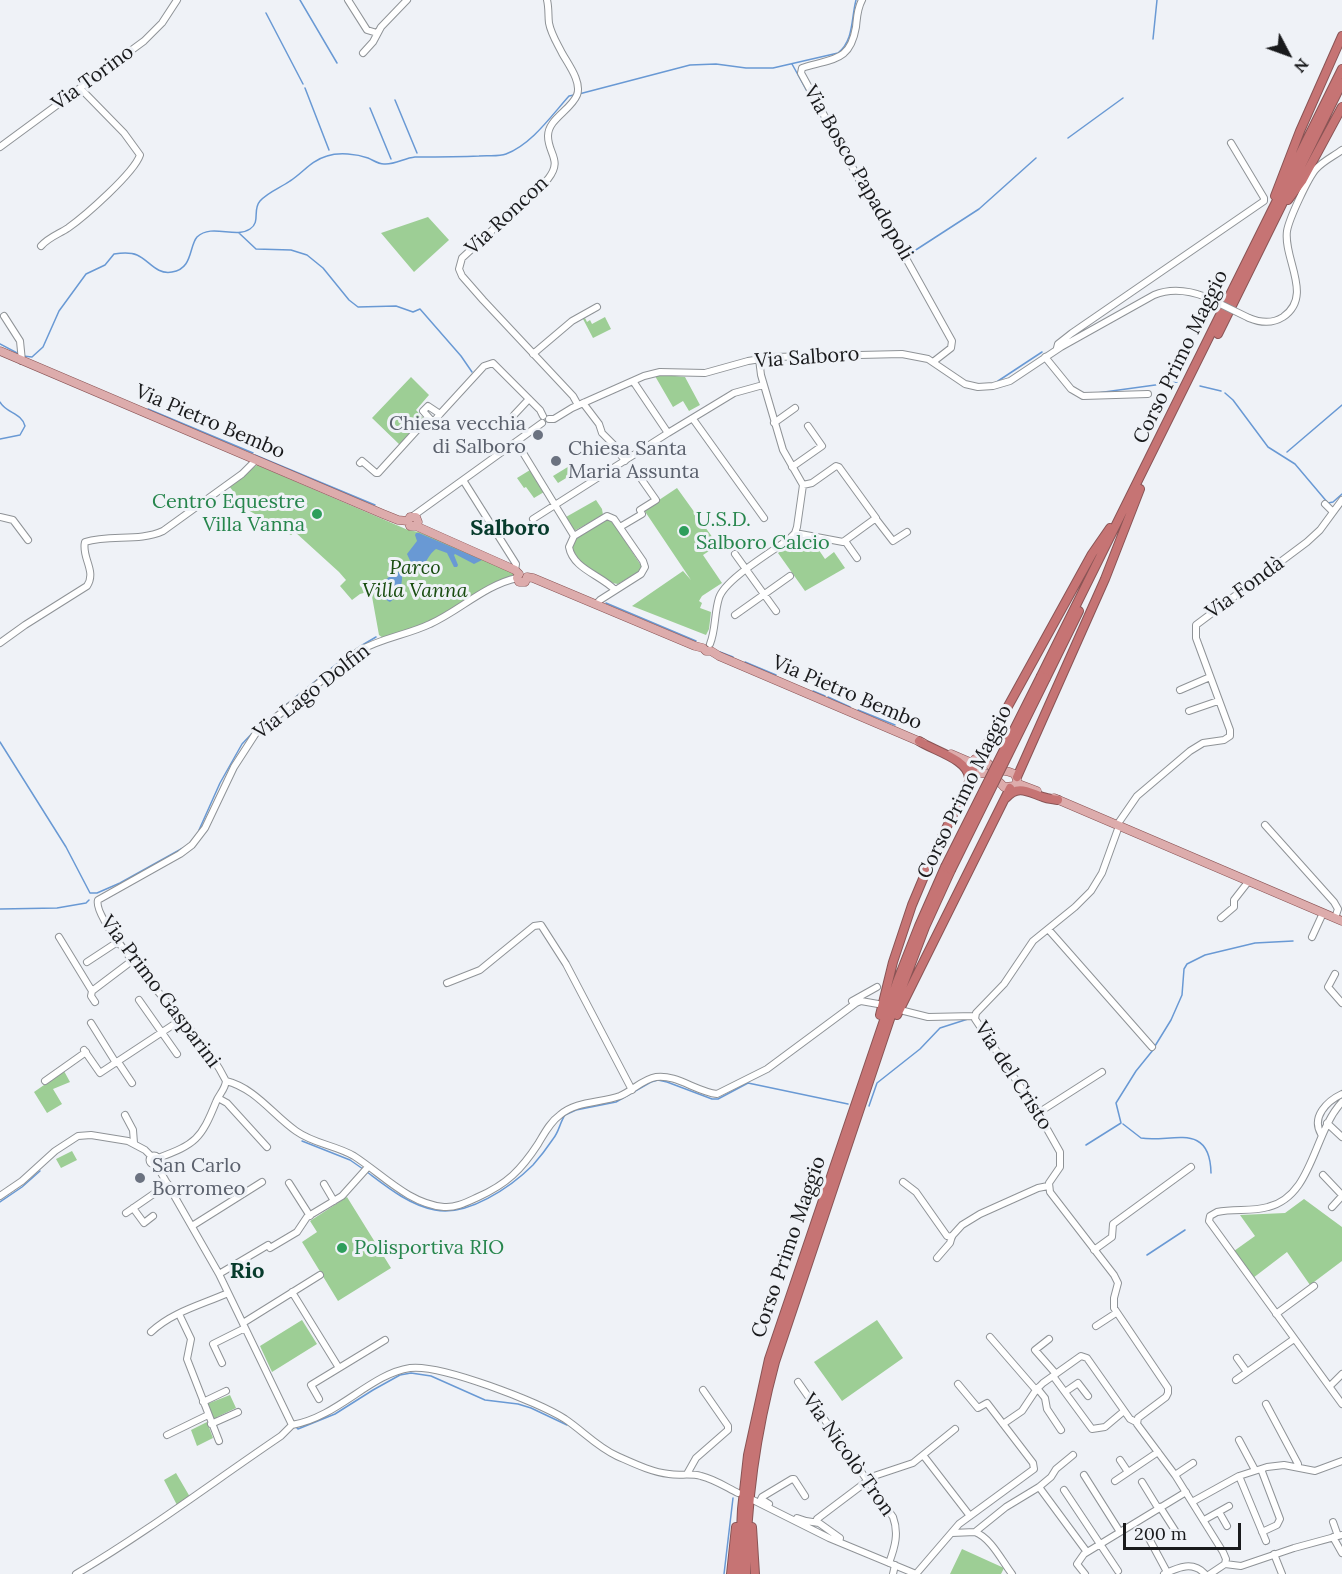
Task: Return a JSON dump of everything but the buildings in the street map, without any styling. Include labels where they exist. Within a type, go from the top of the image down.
[{"type":"highway","points":[[1259,238],[1261,227],[1274,200],[1288,160],[1342,36]]},
{"type":"highway","name":"Corso Primo Maggio","points":[[746,1574],[754,1423],[769,1359],[910,947],[1342,69]]},
{"type":"highway","name":"Corso Primo Maggio","points":[[1138,487],[1276,218],[1342,83]]},
{"type":"highway","points":[[1276,218],[1302,181],[1342,107]]},
{"type":"highway","points":[[980,757],[1092,554],[1138,487]]},
{"type":"highway","points":[[879,1051],[1014,782],[1105,579],[1138,487]]},
{"type":"highway","points":[[919,741],[930,749],[961,763],[968,770],[969,781]]},
{"type":"highway","points":[[868,1065],[870,1049],[897,948],[922,879],[969,781],[972,766]]},
{"type":"highway","points":[[1006,799],[1016,790],[1023,789],[1044,798],[1058,800]]},
{"type":"highway","name":"Corso Primo Maggio","points":[[739,1574],[742,1509],[775,1362],[879,1051],[948,868]]},
{"type":"highway","points":[[731,1574],[741,1491],[751,1462]]},
{"type":"highway","points":[[751,1462],[755,1574]]},
{"type":"main road","name":"Via Pietro Bembo","points":[[0,351],[21,356],[139,414],[398,520],[414,521],[519,575],[533,578],[695,646],[708,647],[717,656],[919,741],[972,766],[978,773],[997,778],[1005,787],[1014,782]]},
{"type":"main road","name":"Via Pietro Bembo","points":[[980,757],[1000,772],[1011,772],[1014,782]]},
{"type":"main road","points":[[972,766],[980,757]]},
{"type":"main road","name":"Via Pietro Bembo","points":[[1014,782],[1339,920]]},
{"type":"street","name":"Via Torino","points":[[0,147],[149,37],[166,18],[177,0]]},
{"type":"street","points":[[348,0],[367,30],[377,33]]},
{"type":"street","points":[[363,53],[373,42],[377,33],[407,0]]},
{"type":"street","name":"Via Roncon","points":[[547,0],[553,36],[576,79],[577,94],[548,132],[555,160],[550,177],[465,256],[459,265],[462,276],[599,424],[602,433],[625,461]]},
{"type":"street","name":"Via Bosco Papadopoli","points":[[862,0],[853,40],[848,51],[840,57],[802,68],[801,74],[952,341],[951,348],[933,362]]},
{"type":"street","points":[[41,246],[52,236],[70,227],[114,189],[140,154],[124,133],[80,88]]},
{"type":"street","name":"Via Salboro","points":[[1057,349],[1058,344],[1072,333],[1264,201],[1231,143]]},
{"type":"street","name":"Via Salboro","points":[[414,521],[423,510],[517,443],[545,419],[554,419],[581,404],[660,372],[705,373],[759,359],[902,354],[922,357],[933,362],[959,382],[984,387],[1005,383],[1057,349],[1162,292],[1180,290],[1206,297],[1259,322],[1274,321],[1287,314],[1296,302],[1298,288],[1287,245],[1290,222],[1316,169],[1342,150]]},
{"type":"street","points":[[533,354],[572,321],[597,307]]},
{"type":"street","points":[[4,316],[20,341],[21,356]]},
{"type":"street","points":[[1045,357],[1071,389],[1083,396],[1148,394]]},
{"type":"street","points":[[708,647],[714,633],[722,591],[732,580],[795,533],[803,485],[783,450],[763,385],[759,359]]},
{"type":"street","points":[[440,414],[428,406],[423,411],[432,421],[440,414],[484,366],[493,363],[530,399],[545,419]]},
{"type":"street","points":[[633,381],[668,433]]},
{"type":"street","points":[[533,519],[735,393],[763,385]]},
{"type":"street","points":[[514,415],[530,399]]},
{"type":"street","points":[[774,423],[795,408]]},
{"type":"street","points":[[360,463],[362,461],[376,473],[378,472],[428,418]]},
{"type":"street","points":[[693,419],[764,518]]},
{"type":"street","points":[[792,467],[822,446],[808,426]]},
{"type":"street","points":[[517,443],[574,536]]},
{"type":"street","points":[[0,643],[87,586],[91,576],[84,548],[85,542],[114,537],[141,537],[158,533],[233,480],[256,460]]},
{"type":"street","points":[[803,485],[812,483],[837,466],[893,542],[907,532]]},
{"type":"street","points":[[463,480],[516,564],[519,575]]},
{"type":"street","points":[[620,527],[642,514],[640,510],[656,500],[642,480]]},
{"type":"street","points":[[1324,504],[1332,511],[1342,500]]},
{"type":"street","name":"Via Fondà","points":[[1118,826],[1137,796],[1190,751],[1203,743],[1224,740],[1230,736],[1230,730],[1196,638],[1196,625],[1307,542],[1320,530],[1332,511]]},
{"type":"street","points":[[596,604],[641,574],[645,567],[620,527],[612,517],[607,516],[574,536],[569,547],[572,555],[589,572],[615,590]]},
{"type":"street","points":[[0,517],[13,520],[27,540]]},
{"type":"street","points":[[795,533],[839,542],[845,541],[876,519]]},
{"type":"street","points":[[845,541],[857,558]]},
{"type":"street","points":[[735,554],[776,611]]},
{"type":"street","name":"Via Lago Dolfin","points":[[98,900],[192,846],[206,828],[234,767],[256,734],[359,651],[377,642],[432,624],[473,598],[519,575]]},
{"type":"street","points":[[735,615],[790,576]]},
{"type":"street","points":[[1180,690],[1210,677]]},
{"type":"street","points":[[1189,711],[1218,701]]},
{"type":"street","points":[[1265,825],[1334,902],[1338,909],[1339,920]]},
{"type":"street","name":"Via del Cristo","points":[[1048,1186],[1060,1167],[1062,1159],[1056,1144],[1038,1113],[976,1023],[975,1016],[1004,984],[1028,947],[1080,902],[1098,882],[1118,826]]},
{"type":"street","points":[[1221,918],[1234,907],[1234,900],[1248,882]]},
{"type":"street","name":"Via Primo Gasparini","points":[[98,900],[97,909],[119,941],[155,989],[204,1047],[226,1084],[208,1124],[199,1137],[184,1148],[157,1161]]},
{"type":"street","points":[[1312,937],[1323,913]]},
{"type":"street","points":[[447,983],[480,970],[534,926],[541,925],[566,964],[632,1090]]},
{"type":"street","points":[[1048,929],[1152,1047]]},
{"type":"street","points":[[59,937],[92,991],[95,1002]]},
{"type":"street","points":[[87,963],[119,941]]},
{"type":"street","points":[[92,991],[133,960]]},
{"type":"street","points":[[1335,974],[1328,987],[1342,1003]]},
{"type":"street","points":[[820,1029],[826,1021],[850,1002],[877,987]]},
{"type":"street","points":[[139,1000],[177,1054]]},
{"type":"street","points":[[226,1084],[242,1089],[258,1098],[307,1138],[352,1156],[366,1169],[395,1187],[439,1207],[459,1206],[499,1187],[516,1174],[557,1116],[567,1110],[606,1100],[656,1077],[676,1080],[708,1093],[717,1094],[767,1070],[856,1003],[861,1001],[878,1004]]},
{"type":"street","points":[[904,1011],[928,1017],[975,1016]]},
{"type":"street","points":[[45,1081],[85,1051],[100,1073],[182,1019]]},
{"type":"street","points":[[91,1023],[132,1083]]},
{"type":"street","points":[[1038,1113],[1102,1072]]},
{"type":"street","points":[[1321,1134],[1318,1125],[1321,1111],[1330,1100],[1342,1094]]},
{"type":"street","points":[[218,1098],[227,1103],[267,1148]]},
{"type":"street","points":[[1342,1102],[1321,1134],[1296,1191],[1288,1198],[1269,1207],[1222,1211],[1210,1216],[1209,1221],[1342,1404]]},
{"type":"street","points":[[125,1115],[134,1135],[134,1143]]},
{"type":"street","points":[[1327,1123],[1342,1137]]},
{"type":"street","points":[[0,1197],[22,1181],[55,1151],[78,1136],[111,1137],[134,1143],[151,1156],[155,1156],[168,1184],[219,1274],[292,1425]]},
{"type":"street","points":[[1094,1250],[1112,1237],[1113,1224],[1191,1167]]},
{"type":"street","points":[[219,1274],[297,1232],[310,1216],[351,1188],[366,1169]]},
{"type":"street","points":[[1323,1174],[1342,1196],[1332,1207]]},
{"type":"street","points":[[192,1226],[262,1182]]},
{"type":"street","points":[[903,1182],[916,1192],[947,1236],[952,1237]]},
{"type":"street","points":[[289,1183],[310,1216]]},
{"type":"street","points":[[126,1213],[168,1184]]},
{"type":"street","points":[[324,1184],[334,1201]]},
{"type":"street","points":[[937,1258],[962,1225],[980,1214],[1038,1188],[1048,1186],[1052,1196],[1118,1283],[1113,1304],[1116,1313],[1168,1388],[1166,1397],[1136,1422]]},
{"type":"street","points":[[133,1208],[144,1224],[153,1216]]},
{"type":"street","points":[[222,1363],[213,1344],[320,1275]]},
{"type":"street","points":[[1276,1314],[1314,1286]]},
{"type":"street","points":[[292,1292],[339,1368]]},
{"type":"street","points":[[151,1332],[163,1321],[228,1293]]},
{"type":"street","points":[[1096,1326],[1116,1313]]},
{"type":"street","points":[[179,1314],[190,1339],[187,1359],[219,1441]]},
{"type":"street","points":[[990,1337],[1045,1398],[1047,1409],[1061,1430]]},
{"type":"street","points":[[1049,1339],[1035,1350],[1090,1428],[1101,1429],[1124,1411]]},
{"type":"street","points":[[1236,1380],[1294,1339]]},
{"type":"street","points":[[319,1398],[311,1386],[385,1340]]},
{"type":"street","points":[[1003,1424],[1024,1408],[1036,1389],[1079,1357],[1084,1356],[1175,1475],[1223,1552],[1226,1559],[1225,1564]]},
{"type":"street","points":[[1237,1358],[1247,1372]]},
{"type":"street","points":[[76,1574],[112,1553],[199,1494],[281,1436],[292,1425],[333,1411],[390,1374],[406,1369],[426,1367],[529,1400],[576,1426],[614,1455],[661,1472],[710,1479],[738,1493]]},
{"type":"street","points":[[1330,1386],[1342,1374]]},
{"type":"street","points":[[1065,1392],[1076,1380],[1088,1396]]},
{"type":"street","name":"Via Nicolò Tron","points":[[798,1382],[893,1517],[897,1527],[892,1574]]},
{"type":"street","points":[[753,1500],[839,1542],[916,1574],[959,1524],[1034,1469],[1033,1463],[989,1406],[984,1403],[978,1408],[958,1384]]},
{"type":"street","points":[[687,1474],[696,1458],[728,1430],[728,1426],[703,1389]]},
{"type":"street","points":[[203,1402],[226,1391]]},
{"type":"street","points":[[1266,1404],[1298,1467]]},
{"type":"street","points":[[212,1424],[238,1412]]},
{"type":"street","points":[[167,1435],[208,1415]]},
{"type":"street","points":[[816,1522],[867,1480],[878,1474],[913,1463],[955,1429]]},
{"type":"street","points":[[1239,1440],[1258,1469],[1280,1519],[1277,1526],[1262,1532]]},
{"type":"street","points":[[926,1452],[970,1516]]},
{"type":"street","points":[[1115,1481],[1158,1452]]},
{"type":"street","points":[[975,1532],[1006,1507],[1039,1487],[1073,1455]]},
{"type":"street","points":[[1120,1460],[1128,1472]]},
{"type":"street","points":[[1192,1502],[1239,1476],[1258,1469],[1279,1465],[1315,1471],[1342,1461]]},
{"type":"street","points":[[1175,1475],[1193,1463]]},
{"type":"street","points":[[1084,1475],[1120,1532]]},
{"type":"street","points":[[1239,1476],[1266,1541]]},
{"type":"street","points":[[805,1496],[792,1479],[761,1499],[802,1520],[816,1522],[827,1528],[840,1538],[839,1542]]},
{"type":"street","points":[[1142,1482],[1176,1532]]},
{"type":"street","points":[[1039,1487],[1087,1552]]},
{"type":"street","points":[[1064,1490],[1118,1571]]},
{"type":"street","points":[[1085,1574],[1077,1563],[1087,1552],[1186,1492]]},
{"type":"street","points":[[1203,1520],[1229,1506]]},
{"type":"street","points":[[1219,1512],[1227,1526]]},
{"type":"street","points":[[1333,1522],[1342,1553]]},
{"type":"street","points":[[952,1533],[981,1534],[1012,1574]]},
{"type":"street","points":[[1146,1533],[1166,1573],[1183,1566],[1193,1566],[1198,1567],[1205,1574]]},
{"type":"street","points":[[1210,1574],[1225,1564],[1241,1566],[1338,1536]]},
{"type":"street","points":[[1274,1554],[1282,1574]]},
{"type":"green space","points":[[428,217],[449,240],[414,272],[381,233]]},
{"type":"green space","points":[[605,317],[611,329],[593,338],[583,319],[585,318],[587,322],[590,320],[592,324]]},
{"type":"green space","points":[[655,376],[685,377],[700,405],[689,411],[683,401],[673,407]]},
{"type":"green space","points":[[411,377],[429,395],[416,410],[424,419],[400,445],[372,418]]},
{"type":"green space","name":"Parco Villa Vanna","points":[[257,465],[408,530],[419,532],[511,570],[514,576],[436,620],[383,638],[379,635],[371,591],[360,594],[352,600],[340,586],[346,580],[339,572],[295,532],[291,535],[248,510],[229,486]]},
{"type":"green space","points":[[571,465],[576,472],[558,483],[553,476]]},
{"type":"green space","points":[[530,470],[544,492],[534,498],[517,478]]},
{"type":"green space","points":[[677,488],[718,545],[703,555],[722,583],[702,596],[699,601],[702,603],[700,608],[711,612],[706,635],[632,606],[683,571],[691,580],[644,510]]},
{"type":"green space","points":[[596,500],[603,515],[574,531],[566,517]]},
{"type":"green space","points":[[608,518],[642,567],[640,571],[618,584],[604,579],[586,567],[579,560],[572,545],[582,533]]},
{"type":"green space","points":[[800,538],[812,540],[825,559],[834,552],[845,568],[805,591],[778,553]]},
{"type":"green space","points":[[64,1071],[70,1082],[53,1089],[62,1104],[47,1113],[34,1092]]},
{"type":"green space","points":[[72,1151],[77,1160],[61,1168],[56,1159]]},
{"type":"green space","name":"Polisportiva RIO","points":[[347,1197],[391,1268],[338,1301],[302,1242],[317,1232],[310,1221]]},
{"type":"green space","points":[[1304,1199],[1342,1227],[1342,1261],[1310,1285],[1287,1252],[1253,1278],[1234,1251],[1255,1236],[1240,1215],[1285,1213]]},
{"type":"green space","points":[[302,1320],[317,1344],[272,1372],[260,1346]]},
{"type":"green space","points":[[877,1320],[903,1358],[842,1401],[814,1362]]},
{"type":"green space","points":[[230,1395],[236,1408],[213,1421],[207,1404]]},
{"type":"green space","points":[[207,1422],[213,1438],[197,1446],[191,1430]]},
{"type":"green space","points":[[176,1473],[190,1497],[177,1505],[164,1480]]},
{"type":"green space","points":[[962,1549],[1004,1568],[1001,1574],[950,1574]]},
{"type":"water","points":[[416,533],[482,560],[474,564],[455,554],[458,565],[454,567],[447,553],[436,549],[424,564],[413,567],[407,554],[417,541]]},
{"type":"water","points":[[399,572],[402,575],[401,586],[398,594],[390,602],[374,589],[394,573]]},
{"type":"waterway","points":[[300,0],[337,63]]},
{"type":"waterway","points":[[579,94],[690,65],[716,64],[746,68],[773,68],[838,53],[847,42],[856,0]]},
{"type":"waterway","points":[[1153,39],[1157,0]]},
{"type":"waterway","points":[[266,13],[303,84]]},
{"type":"waterway","points":[[792,64],[863,193],[901,255]]},
{"type":"waterway","points":[[305,88],[329,150]]},
{"type":"waterway","points":[[23,356],[32,357],[43,347],[59,311],[86,274],[105,265],[114,254],[137,255],[161,271],[179,270],[187,262],[197,237],[210,231],[244,232],[250,229],[255,223],[260,201],[321,158],[348,154],[388,164],[415,157],[503,155],[533,137],[569,96],[574,95]]},
{"type":"waterway","points":[[1068,138],[1123,98]]},
{"type":"waterway","points":[[395,100],[417,153]]},
{"type":"waterway","points":[[370,108],[391,159]]},
{"type":"waterway","points":[[908,255],[979,209],[1036,158]]},
{"type":"waterway","points":[[239,233],[256,249],[291,250],[307,255],[323,268],[349,300],[358,307],[396,306],[413,312],[420,309],[472,372]]},
{"type":"waterway","points":[[0,344],[19,354]]},
{"type":"waterway","points":[[998,381],[1042,352]]},
{"type":"waterway","points":[[1097,393],[1177,382]]},
{"type":"waterway","points":[[1200,386],[1221,391]]},
{"type":"waterway","points":[[1225,393],[1233,400],[1268,447],[1295,464],[1328,503],[1333,502],[1342,494]]},
{"type":"waterway","points":[[0,402],[6,409],[21,418],[25,426],[20,435],[0,439]]},
{"type":"waterway","points":[[1287,452],[1342,405]]},
{"type":"waterway","points":[[148,409],[253,453]]},
{"type":"waterway","points":[[255,455],[375,505]]},
{"type":"waterway","points":[[92,581],[93,571]]},
{"type":"waterway","points":[[606,603],[696,641]]},
{"type":"waterway","points":[[359,647],[376,637]]},
{"type":"waterway","points":[[344,658],[354,650]]},
{"type":"waterway","points":[[720,652],[733,657]]},
{"type":"waterway","points":[[282,708],[339,662]]},
{"type":"waterway","points":[[745,662],[776,675]]},
{"type":"waterway","points":[[813,691],[825,696]]},
{"type":"waterway","points":[[828,697],[850,707]]},
{"type":"waterway","points":[[858,710],[895,725]]},
{"type":"waterway","points":[[199,830],[220,783],[242,744],[260,725]]},
{"type":"waterway","points":[[0,742],[66,847],[90,893],[97,893],[120,883],[183,848]]},
{"type":"waterway","points":[[0,909],[57,908],[86,903],[89,900]]},
{"type":"waterway","points":[[1155,1046],[1171,1020],[1182,995],[1184,969],[1187,964],[1205,955],[1255,943],[1293,941]]},
{"type":"waterway","points":[[869,1106],[877,1083],[920,1049],[940,1028],[968,1019]]},
{"type":"waterway","points":[[1086,1145],[1121,1123],[1116,1103],[1136,1071],[1153,1050]]},
{"type":"waterway","points":[[367,1172],[399,1195],[425,1208],[447,1211],[474,1205],[501,1191],[524,1174],[555,1136],[565,1115],[576,1110],[616,1102],[658,1080],[712,1099],[718,1099],[748,1083],[848,1104]]},
{"type":"waterway","points":[[1123,1124],[1141,1138],[1196,1140],[1204,1146],[1209,1157],[1211,1173]]},
{"type":"waterway","points":[[302,1141],[350,1160],[363,1169]]},
{"type":"waterway","points":[[0,1202],[40,1171]]},
{"type":"waterway","points":[[1147,1255],[1185,1230]]},
{"type":"waterway","points":[[296,1427],[298,1429],[335,1414],[400,1375],[411,1373],[431,1376],[485,1400],[531,1408],[567,1425]]},
{"type":"waterway","points":[[724,1574],[733,1498]]},
{"type":"place","name":"Chiesa vecchia di Salboro","points":[[538,435]]},
{"type":"place","name":"Chiesa Santa Maria Assunta","points":[[556,461]]},
{"type":"place","name":"Centro Equestre Villa Vanna","points":[[317,514]]},
{"type":"place","name":"U.S.D. Salboro Calcio","points":[[684,531]]},
{"type":"place","name":"San Carlo Borromeo","points":[[140,1178]]},
{"type":"place","name":"Polisportiva RIO","points":[[342,1248]]},
{"type":"district","name":"Salboro","points":[[510,529]]},
{"type":"district","name":"Rio","points":[[247,1272]]}]
